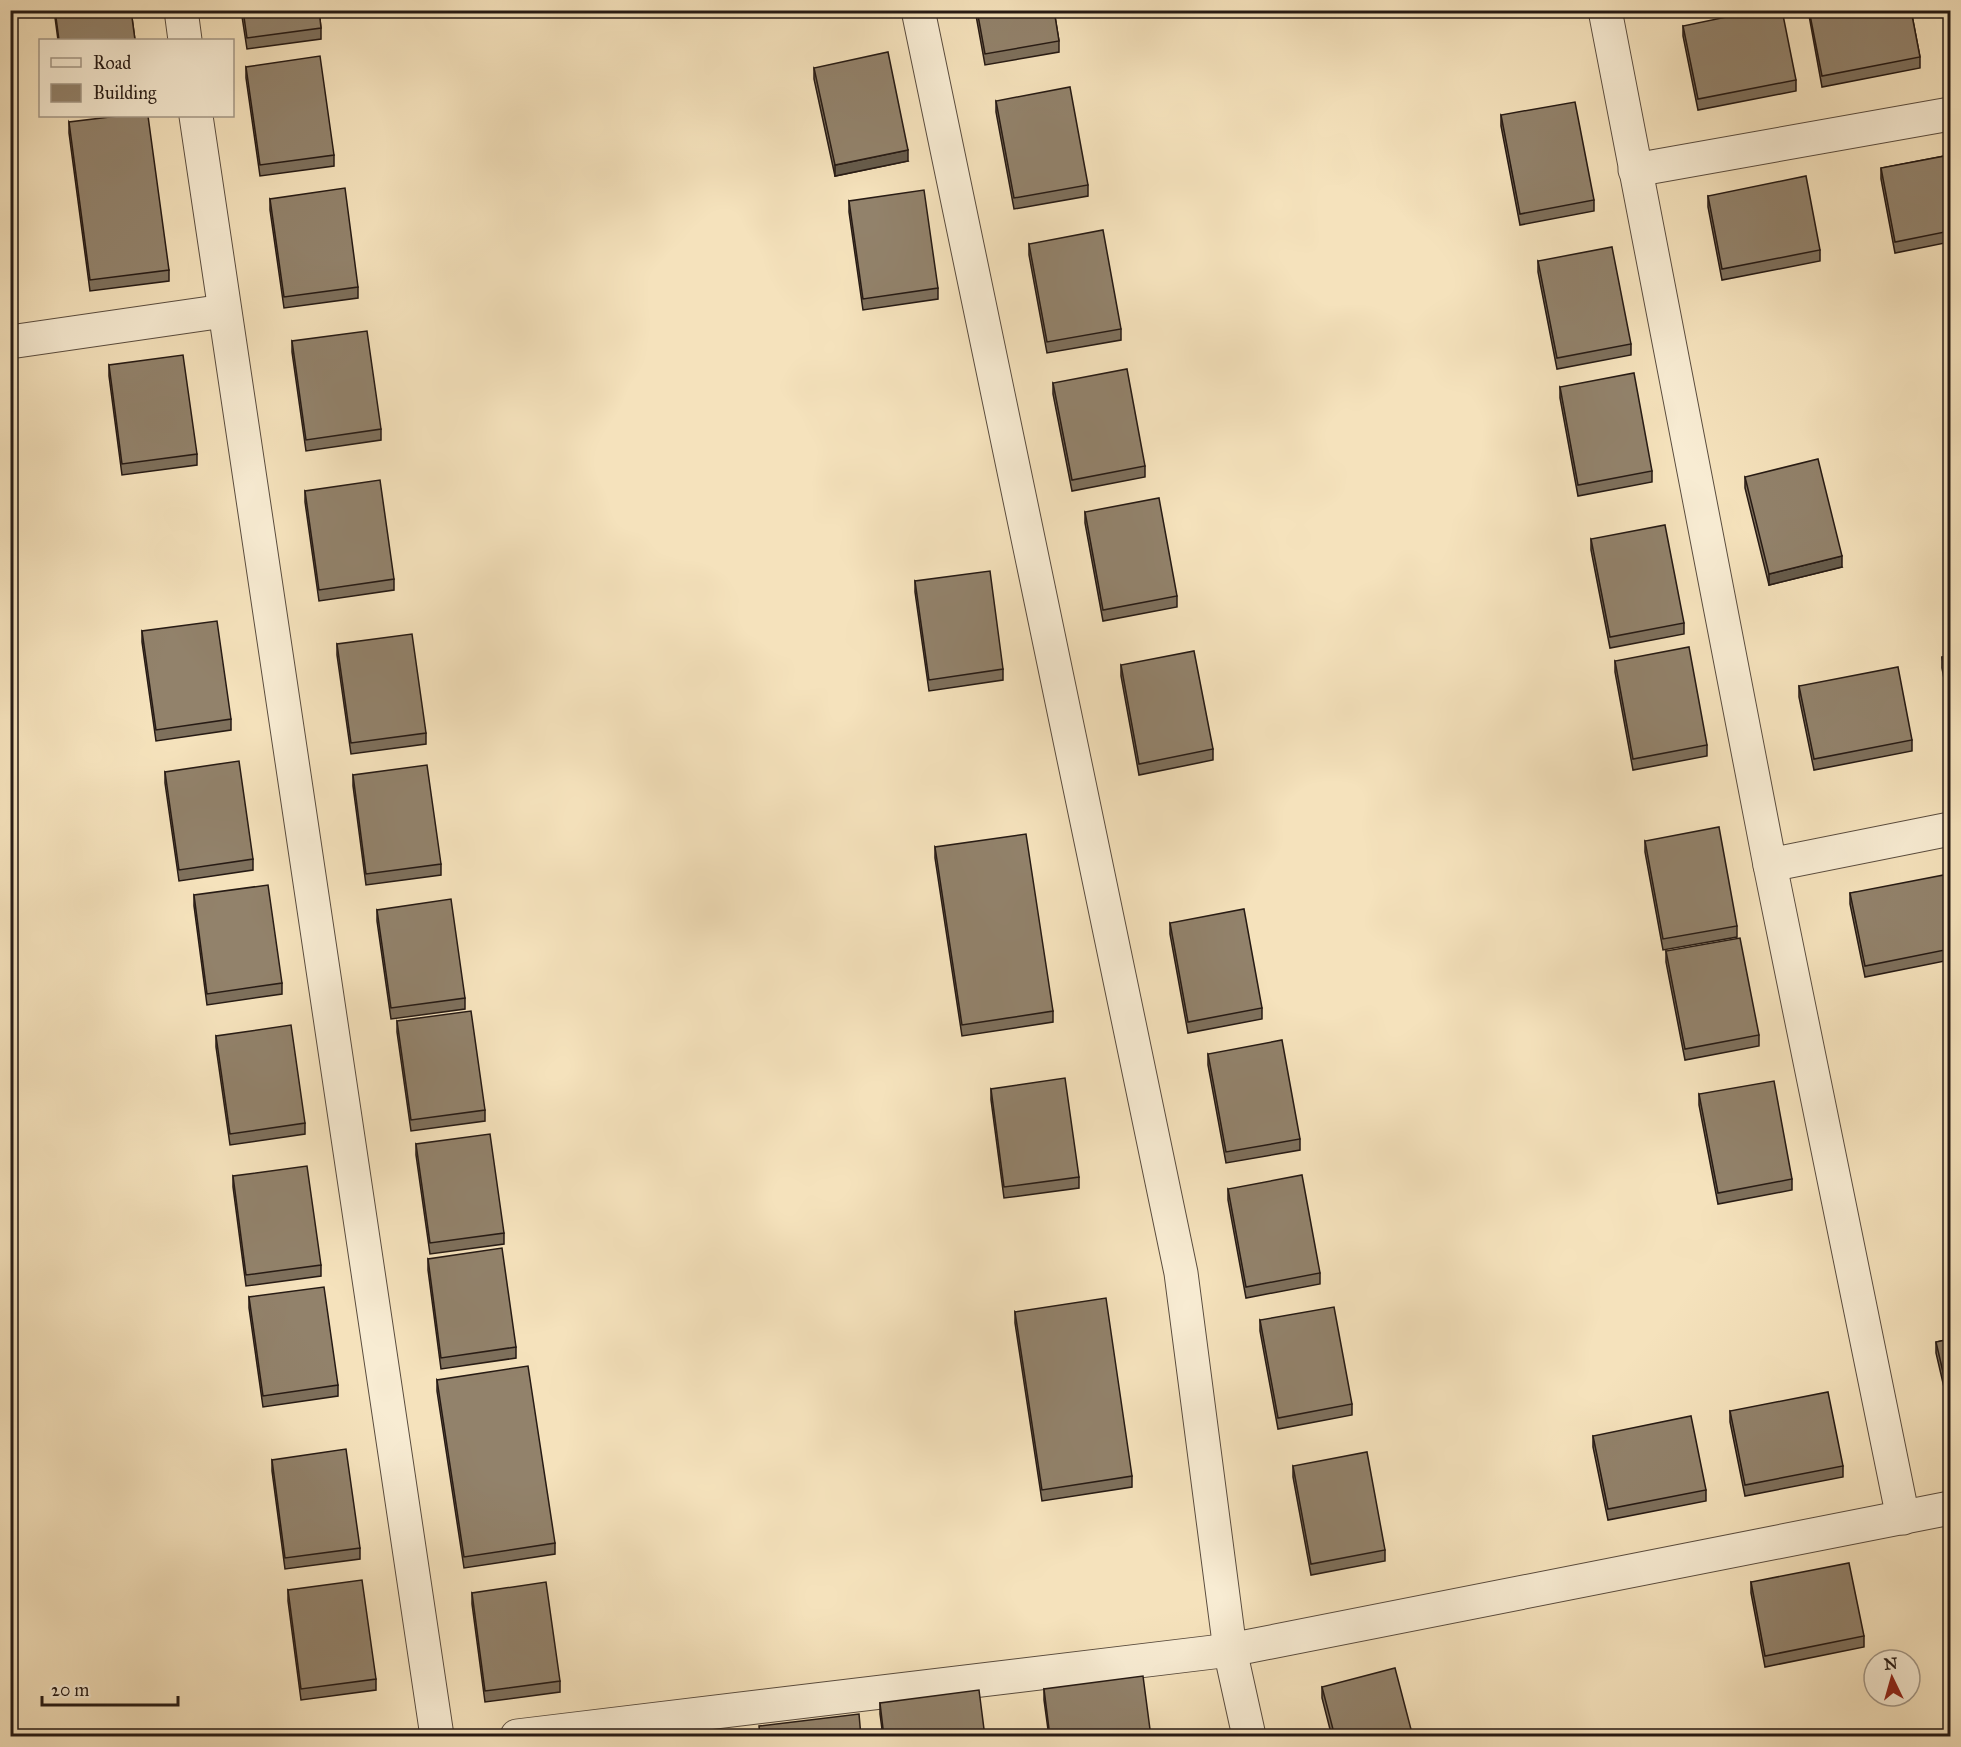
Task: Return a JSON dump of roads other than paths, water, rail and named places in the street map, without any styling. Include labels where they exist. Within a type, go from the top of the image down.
[{"type":"street","points":[[181,10],[185,39]]},
{"type":"street","points":[[918,10],[1181,1273],[1230,1650],[1248,1737]]},
{"type":"street","points":[[1605,10],[1770,865],[1903,1518]]},
{"type":"street","points":[[1635,170],[1950,114]]},
{"type":"street","points":[[196,117],[437,1737]]},
{"type":"street","points":[[10,342],[224,311]]},
{"type":"street","points":[[1770,865],[1950,829]]},
{"type":"street","points":[[517,1737],[1230,1650],[1950,1508]]}]
